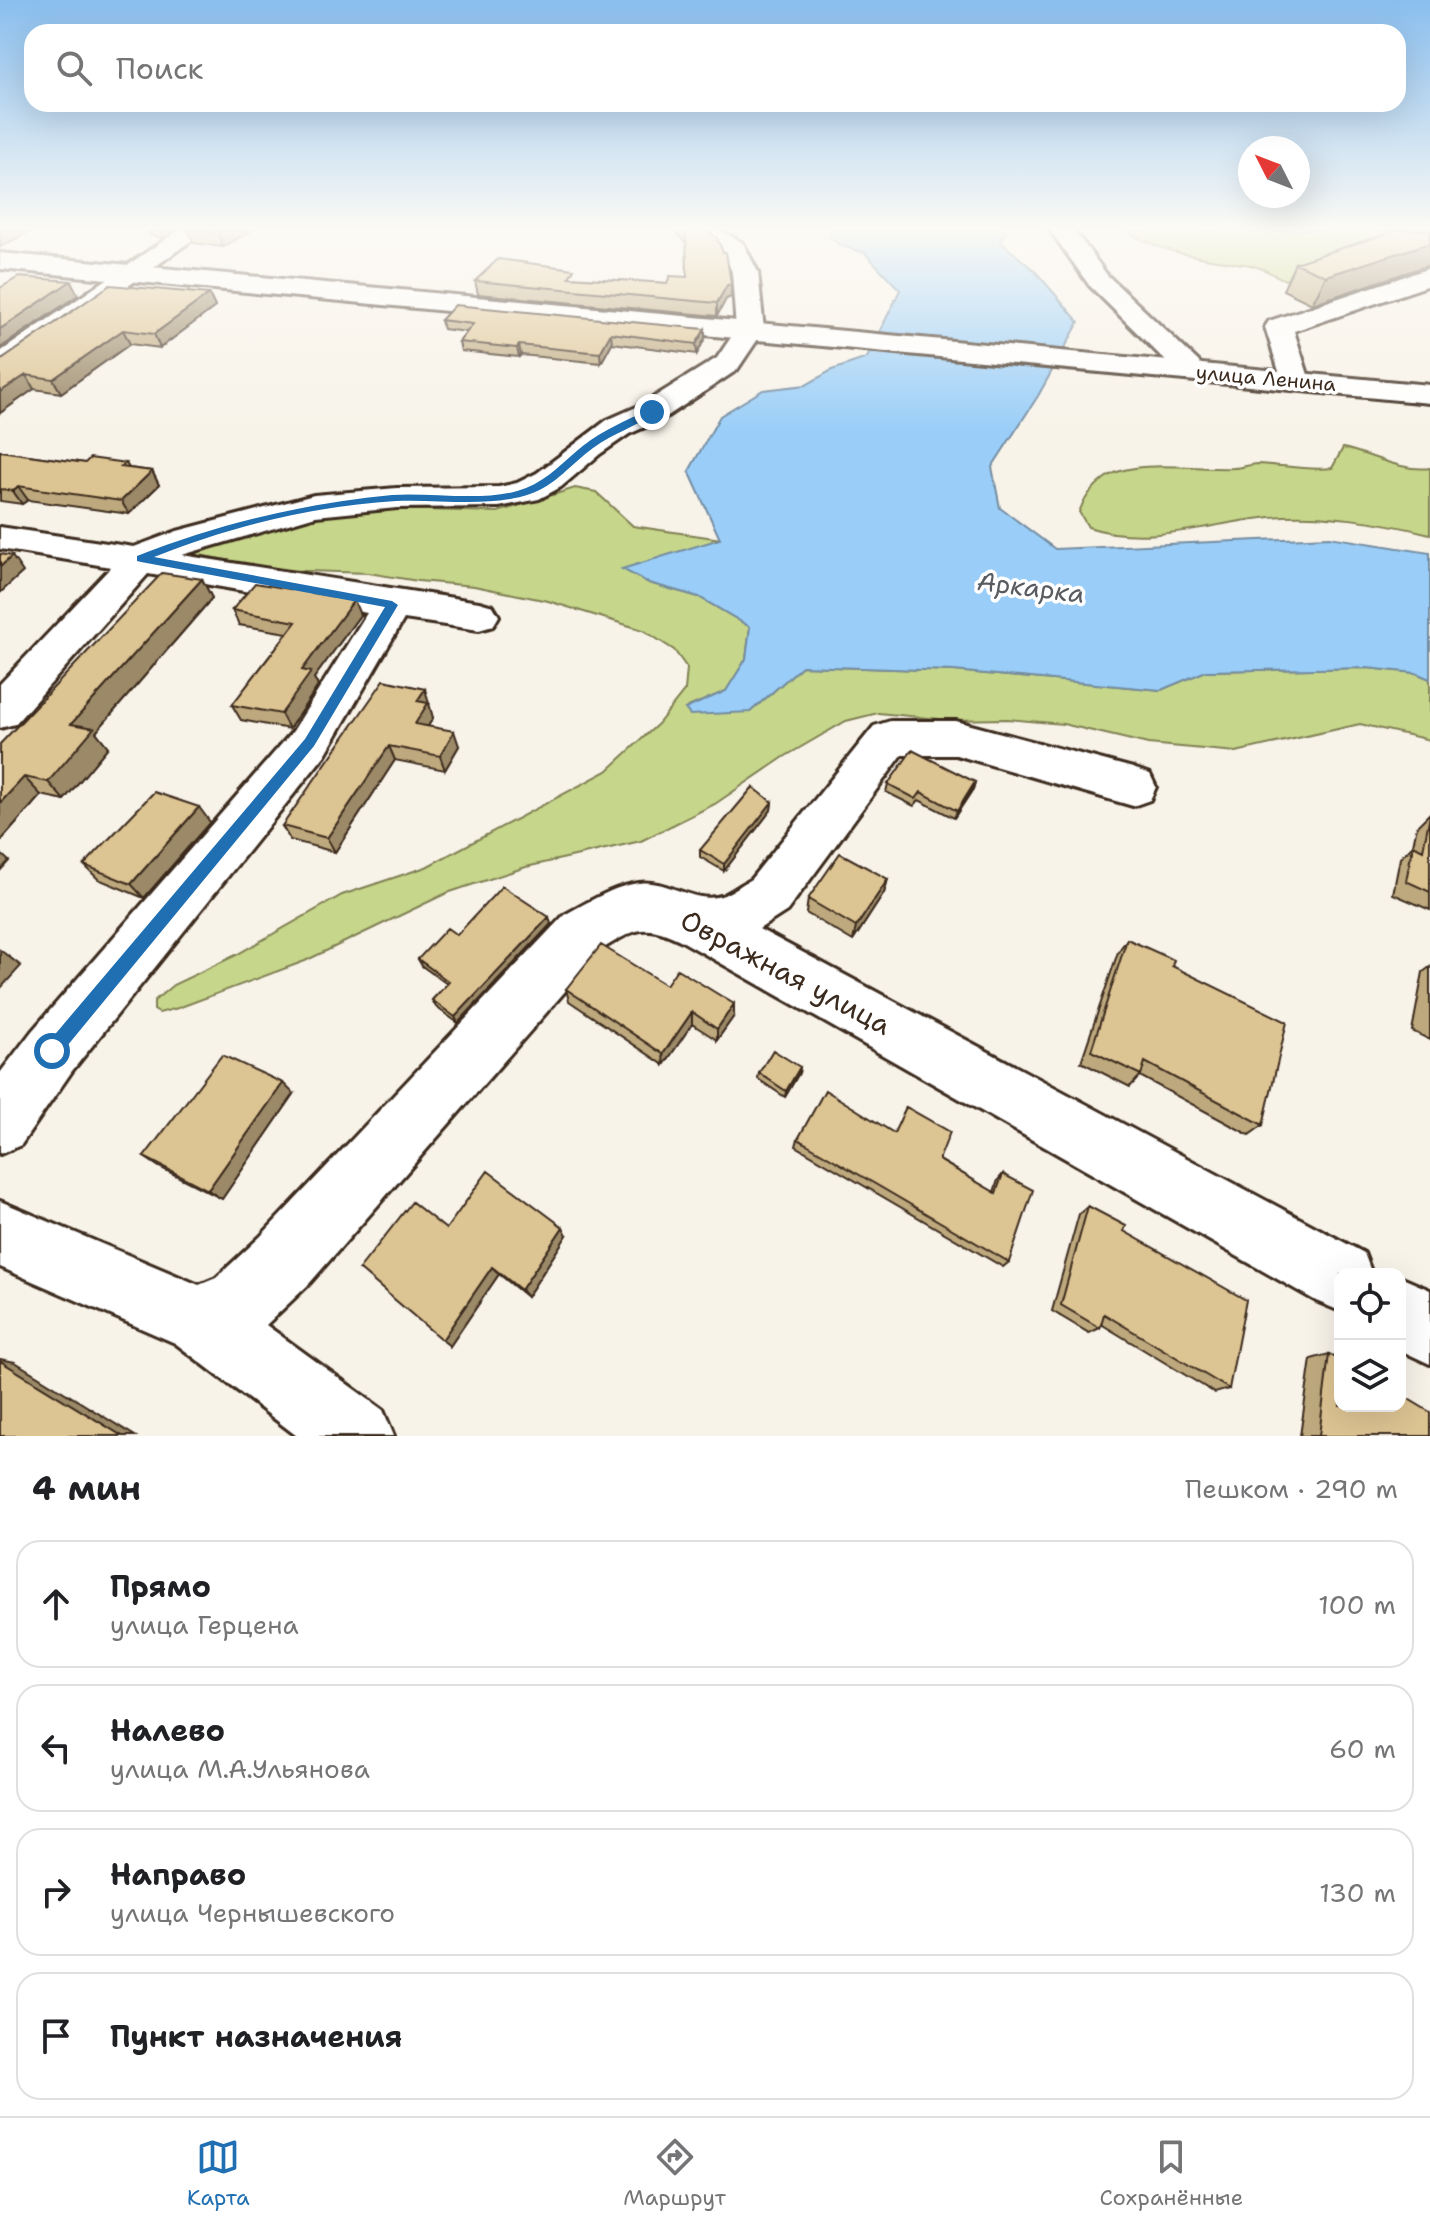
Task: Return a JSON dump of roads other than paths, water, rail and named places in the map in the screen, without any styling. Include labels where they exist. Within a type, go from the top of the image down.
[{"type":"street","points":[[0,365],[96,297]]},
{"type":"street","points":[[398,297],[750,330]]},
{"type":"street","points":[[0,712],[141,558],[190,539],[314,506],[397,498],[499,497],[527,492],[549,480],[588,447],[618,427],[652,412],[727,364],[750,330],[747,297]]},
{"type":"street","points":[[1116,297],[1192,371]]},
{"type":"street","points":[[1295,381],[1273,321],[1357,297]]},
{"type":"street","name":"улица Ленина","points":[[750,330],[1430,394]]},
{"type":"street","points":[[0,538],[141,558],[392,605],[479,616]]},
{"type":"street","points":[[0,1124],[52,1051],[309,743],[392,605]]},
{"type":"street","points":[[699,923],[733,917],[769,895],[890,738],[956,738],[1133,787]]},
{"type":"street","name":"Овражная улица","points":[[199,1319],[238,1305],[284,1261],[583,932],[628,906],[662,905],[699,923],[1334,1274]]},
{"type":"street","points":[[0,1234],[199,1319],[357,1436]]},
{"type":"street","points":[[1406,1315],[1430,1329]]},
{"type":"water","name":"Аркарка","points":[[897,297],[1058,297],[1079,322],[1038,396],[992,467],[1000,508],[1055,549],[1329,537],[1430,553],[1430,679],[1416,673],[1367,668],[1206,671],[1161,690],[954,671],[802,666],[750,712],[690,715],[685,709],[726,691],[746,659],[750,627],[699,597],[649,583],[622,569],[720,539],[689,471],[720,416],[763,390],[806,385],[832,370],[867,358]]}]
